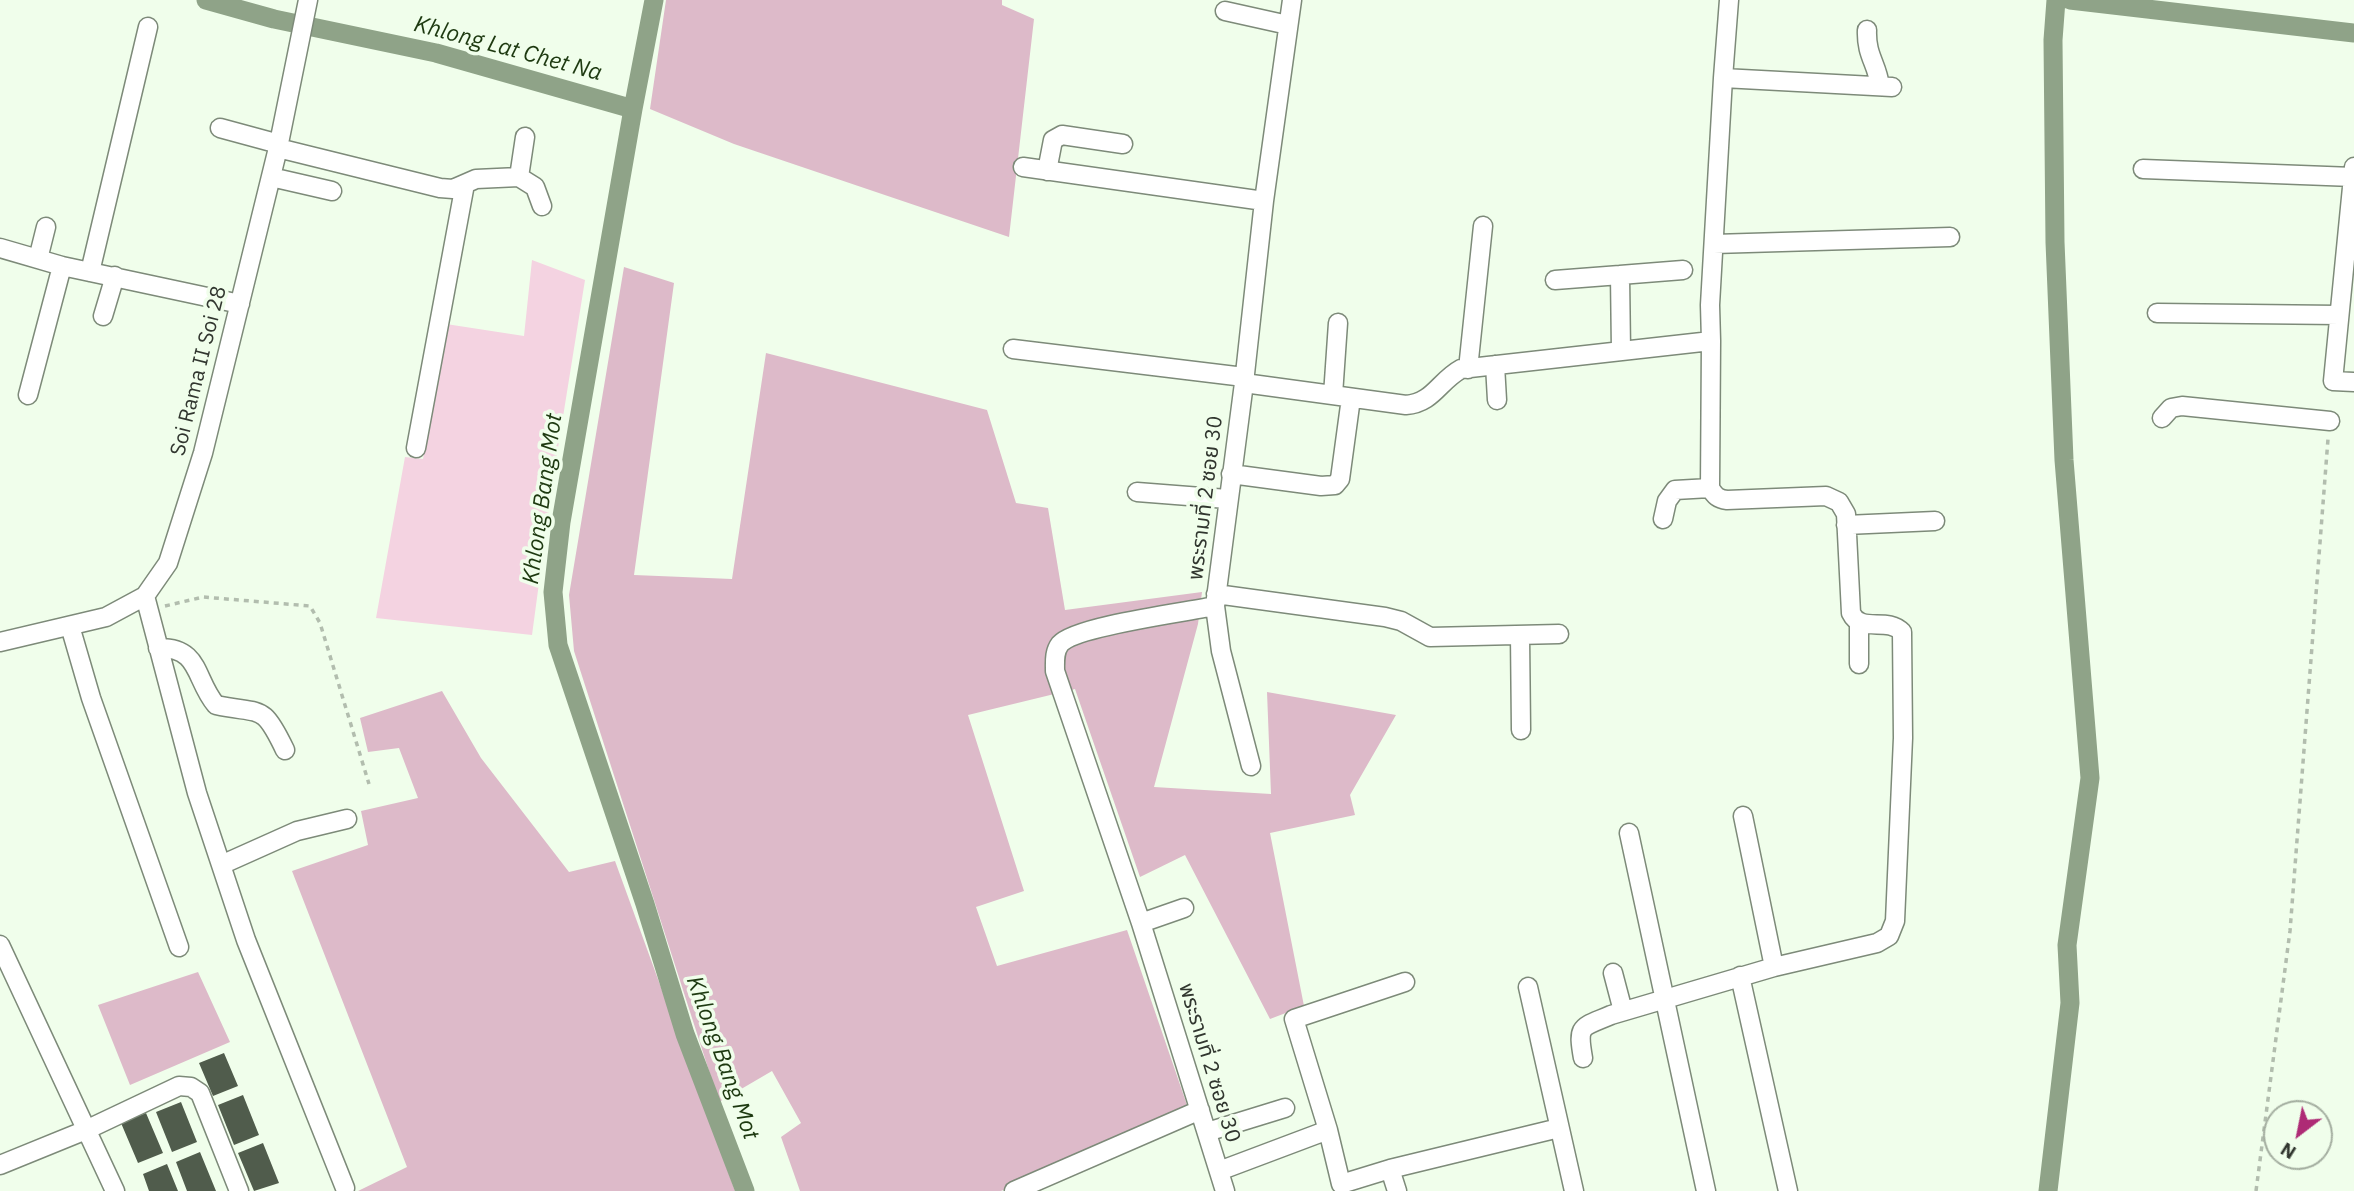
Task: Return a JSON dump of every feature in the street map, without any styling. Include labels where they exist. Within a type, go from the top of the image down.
[{"type":"street","name":"Soi Rama II Soi 28","points":[[0,642],[106,617],[147,603],[168,563],[203,453],[279,146],[308,0]]},
{"type":"street","name":"พระรามที่ 2 ซอย 30","points":[[1225,1191],[1142,923],[1055,671],[1055,656],[1060,645],[1070,636],[1216,600],[1264,201],[1292,0]]},
{"type":"street","points":[[1729,0],[1710,305],[1710,488],[1719,499],[1727,500],[1826,496],[1839,502],[1846,514],[1851,613],[1859,624],[1859,664]]},
{"type":"street","points":[[1225,11],[1288,25]]},
{"type":"street","points":[[90,272],[148,27]]},
{"type":"street","points":[[1723,78],[1886,87],[1867,49],[1867,30]]},
{"type":"street","points":[[220,128],[440,188],[453,189],[476,179],[519,177],[535,187],[542,206]]},
{"type":"street","points":[[1047,171],[1053,140],[1056,137],[1062,135],[1123,144]]},
{"type":"street","points":[[519,177],[525,137]]},
{"type":"street","points":[[1023,167],[1264,201]]},
{"type":"street","points":[[2143,169],[2353,172],[2333,381],[2354,382]]},
{"type":"street","points":[[271,177],[332,191]]},
{"type":"street","points":[[416,448],[465,184]]},
{"type":"street","points":[[1468,369],[1483,226]]},
{"type":"street","points":[[38,259],[46,227]]},
{"type":"street","points":[[1714,244],[1950,237]]},
{"type":"street","points":[[0,248],[62,266],[240,304]]},
{"type":"street","points":[[28,395],[62,266]]},
{"type":"street","points":[[1555,280],[1683,270]]},
{"type":"street","points":[[1620,275],[1621,351]]},
{"type":"street","points":[[103,316],[115,276]]},
{"type":"street","points":[[2157,313],[2339,315]]},
{"type":"street","points":[[1332,395],[1338,323]]},
{"type":"street","points":[[1013,349],[1406,405],[1419,404],[1450,375],[1468,369],[1711,341]]},
{"type":"street","points":[[1495,365],[1497,400]]},
{"type":"street","points":[[1231,474],[1321,486],[1335,485],[1340,479],[1351,397]]},
{"type":"street","points":[[2162,418],[2171,408],[2182,406],[2330,421]]},
{"type":"street","points":[[1662,519],[1667,501],[1675,490],[1710,488]]},
{"type":"street","points":[[1137,492],[1227,499]]},
{"type":"street","points":[[1846,525],[1935,521]]},
{"type":"street","points":[[1251,766],[1221,651],[1216,600],[1385,617],[1401,621],[1430,637],[1559,634]]},
{"type":"street","points":[[147,603],[197,793],[246,940],[345,1188]]},
{"type":"street","points":[[1583,1058],[1579,1035],[1581,1030],[1623,1011],[1740,976],[1877,943],[1889,936],[1895,920],[1903,738],[1902,632],[1892,625],[1859,624]]},
{"type":"street","points":[[70,626],[91,698],[179,947]]},
{"type":"street","points":[[1520,635],[1521,730]]},
{"type":"street","points":[[158,648],[183,651],[192,660],[208,695],[216,705],[249,709],[265,716],[285,750]]},
{"type":"street","points":[[1743,816],[1774,967]]},
{"type":"street","points":[[221,865],[297,831],[347,819]]},
{"type":"street","points":[[1629,833],[1706,1191]]},
{"type":"street","points":[[1142,923],[1184,908]]},
{"type":"street","points":[[0,945],[115,1191]]},
{"type":"street","points":[[1613,973],[1623,1011]]},
{"type":"street","points":[[1740,976],[1788,1191]]},
{"type":"street","points":[[1405,982],[1294,1019],[1328,1130],[1341,1184],[1390,1169],[1559,1128]]},
{"type":"street","points":[[1528,987],[1574,1191]]},
{"type":"street","points":[[0,1166],[86,1130],[179,1086],[191,1087],[200,1093],[239,1191]]},
{"type":"street","points":[[1206,1132],[1285,1108]]},
{"type":"street","points":[[1014,1191],[1200,1110]]},
{"type":"street","points":[[1219,1171],[1328,1130]]},
{"type":"street","points":[[1390,1169],[1397,1191]]},
{"type":"path","points":[[2256,1191],[2290,931],[2330,421]]},
{"type":"path","points":[[147,603],[203,597],[310,606],[320,623],[369,784]]},
{"type":"shaded area","points":[[666,0],[1002,0],[1002,5],[1034,19],[1009,237],[734,144],[650,109]]},
{"type":"shaded area","points":[[532,260],[585,280],[553,479],[532,635],[376,618],[405,457],[423,459],[446,324],[524,336]]},
{"type":"shaded area","points":[[624,267],[674,283],[634,575],[732,579],[766,353],[987,410],[1016,503],[1048,508],[1065,610],[1202,592],[1198,624],[1154,787],[1271,794],[1267,692],[1396,715],[1350,795],[1355,815],[1270,833],[1304,1006],[1270,1019],[1185,855],[1140,877],[1075,689],[968,715],[1024,891],[976,907],[997,966],[1127,930],[1188,1108],[1001,1191],[800,1191],[781,1137],[801,1123],[772,1071],[719,1102],[574,651],[569,595]]},
{"type":"shaded area","points":[[442,691],[481,758],[569,872],[615,861],[735,1191],[358,1191],[407,1167],[292,871],[368,845],[361,811],[418,798],[399,748],[368,752],[360,718]]},
{"type":"shaded area","points":[[198,972],[230,1042],[130,1085],[98,1005]]},
{"type":"building","points":[[224,1053],[238,1086],[213,1096],[199,1063]]},
{"type":"building","points":[[243,1095],[259,1135],[234,1145],[218,1105]]},
{"type":"building","points":[[181,1102],[197,1142],[172,1152],[156,1112]]},
{"type":"building","points":[[146,1113],[163,1153],[138,1163],[121,1123]]},
{"type":"building","points":[[263,1143],[279,1183],[254,1191],[238,1153]]},
{"type":"building","points":[[200,1152],[216,1191],[187,1191],[176,1162]]},
{"type":"building","points":[[167,1164],[178,1191],[149,1191],[143,1174]]},
{"type":"waterway","name":"Khlong Lat Chet Na","points":[[206,0],[274,19],[436,53],[633,109]]},
{"type":"waterway","name":"Khlong Bang Mot","points":[[654,0],[561,522],[553,592],[558,645],[645,904],[685,1034],[745,1191]]},
{"type":"waterway","points":[[2048,1191],[2070,1003],[2067,945],[2090,778],[2064,460],[2055,242],[2053,40],[2056,0]]},
{"type":"waterway","points":[[2070,0],[2354,33]]}]
